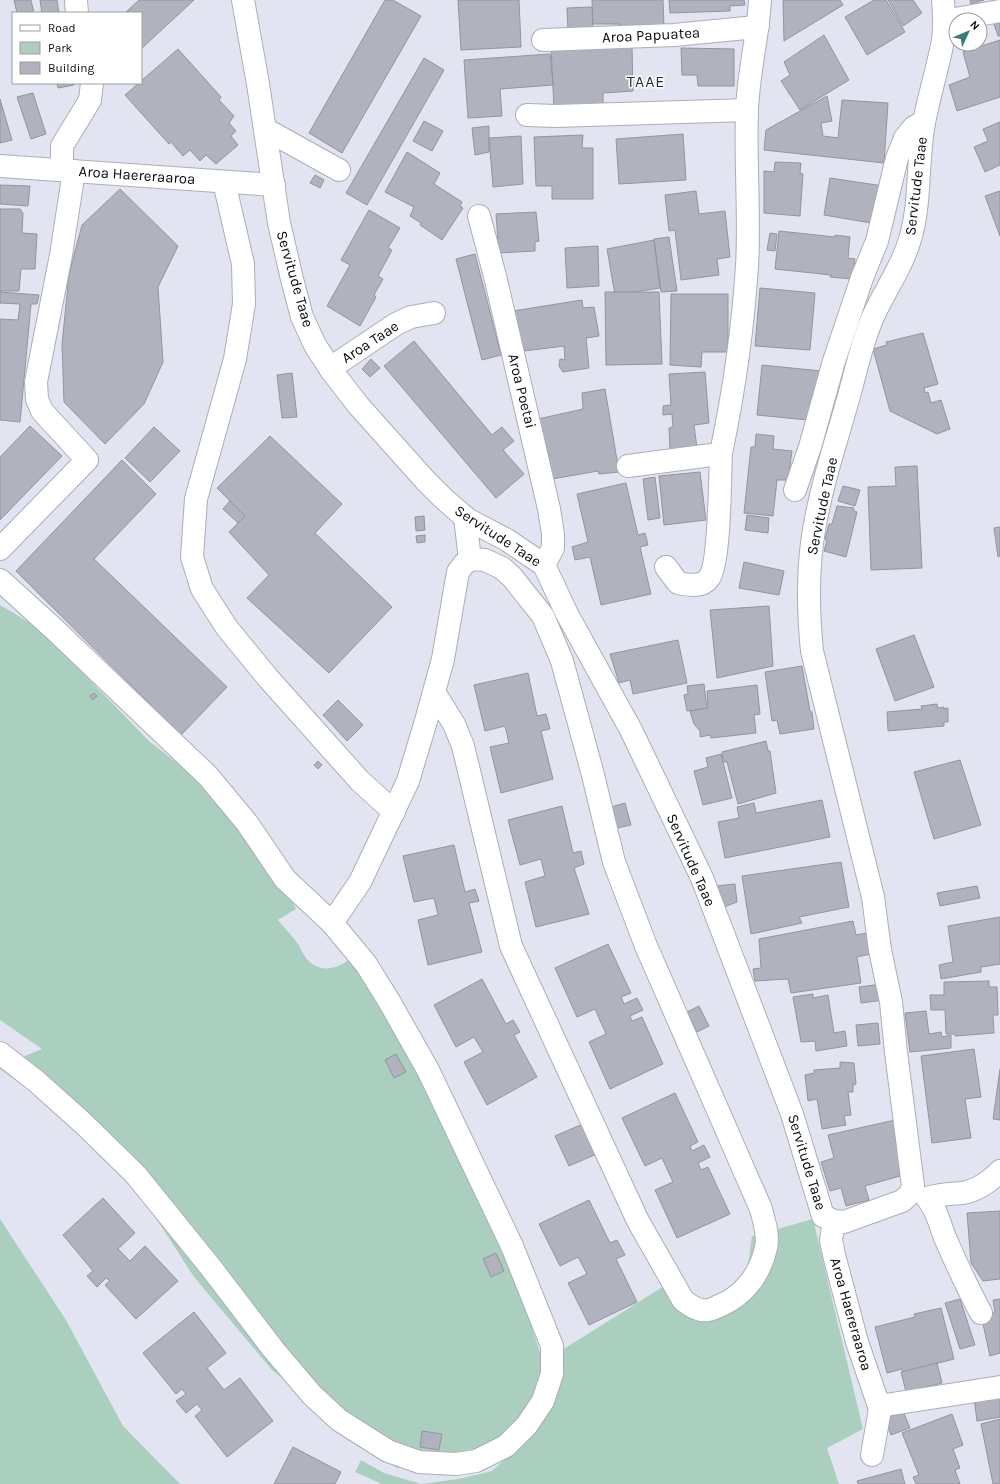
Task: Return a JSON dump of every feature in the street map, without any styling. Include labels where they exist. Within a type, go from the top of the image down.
[{"type":"street","points":[[76,0],[77,12]]},
{"type":"street","name":"Servitude Taae","points":[[243,0],[279,223],[302,316],[315,345],[331,370],[358,405],[444,499],[465,517],[507,540],[544,565],[567,614],[631,730],[702,878],[792,1114],[823,1216],[844,1222],[919,1196],[913,1186],[891,1002],[880,950],[873,898],[812,651],[809,617],[810,563],[814,530],[820,500],[862,350],[872,320],[896,275],[911,236],[915,214],[924,122],[943,39],[944,11]]},
{"type":"street","points":[[666,567],[678,583],[690,586],[702,584],[710,578],[716,557],[721,453],[736,371],[744,309],[747,264],[747,110],[750,71],[758,26],[760,0]]},
{"type":"street","points":[[944,11],[1000,11]]},
{"type":"street","name":"Aroa Papuatea","points":[[543,40],[674,34],[758,26]]},
{"type":"street","points":[[0,549],[87,460],[42,411],[37,399],[36,382],[61,255],[68,170],[62,146],[90,100],[92,84]]},
{"type":"street","points":[[527,115],[555,116],[639,112],[747,110]]},
{"type":"street","points":[[796,490],[810,447],[834,361],[862,278],[877,241],[897,158],[905,138],[914,127],[924,122]]},
{"type":"street","points":[[265,129],[340,170]]},
{"type":"street","name":"Aroa Haereraaroa","points":[[0,166],[274,185]]},
{"type":"street","points":[[224,182],[243,264],[244,304],[236,359],[196,499],[192,556],[202,589],[227,628],[268,678],[360,781],[394,812]]},
{"type":"street","name":"Aroa Poetai","points":[[479,216],[495,276],[549,509],[553,534],[553,548],[544,565]]},
{"type":"street","name":"Aroa Taae","points":[[331,370],[396,324],[411,317],[434,313]]},
{"type":"street","points":[[628,466],[721,453]]},
{"type":"street","points":[[465,517],[470,560]]},
{"type":"street","points":[[332,923],[360,882],[408,781],[443,659],[458,572],[464,564],[472,559],[485,560],[502,568],[512,577],[543,616],[562,661],[592,771],[614,862],[646,946],[761,1208],[767,1234],[767,1247],[762,1264],[746,1288],[730,1302],[707,1311],[691,1307],[683,1300],[638,1221],[511,946],[463,746],[454,724],[434,692]]},
{"type":"street","points":[[0,580],[54,629],[208,776],[247,822],[285,879],[332,923],[366,964],[428,1070],[512,1246],[552,1346],[552,1374],[543,1401],[527,1425],[506,1446],[476,1461],[456,1464],[419,1462],[388,1451],[339,1420],[312,1395],[273,1348],[212,1269],[136,1175],[84,1124],[36,1081],[0,1053]]},
{"type":"street","points":[[919,1196],[964,1193],[986,1183],[1000,1171]]},
{"type":"street","points":[[919,1196],[932,1204],[968,1289],[981,1313]]},
{"type":"street","name":"Aroa Haereraaroa","points":[[834,1220],[831,1240],[834,1255],[857,1342],[880,1409],[872,1455]]},
{"type":"street","points":[[879,1406],[1000,1388]]},
{"type":"green space","points":[[0,605],[39,628],[150,742],[189,772],[276,863],[296,909],[278,920],[300,946],[303,954],[309,961],[321,968],[333,968],[346,962],[352,957],[378,990],[520,1291],[543,1362],[534,1403],[501,1439],[463,1461],[397,1468],[272,1370],[194,1277],[112,1150],[0,1069],[0,1066],[42,1049],[0,1020]]},
{"type":"green space","points":[[0,1219],[66,1320],[123,1426],[180,1484],[0,1484]]},
{"type":"green space","points":[[813,1219],[863,1429],[827,1448],[839,1484],[421,1484],[459,1479],[492,1471],[538,1429],[556,1380],[543,1362],[664,1286],[697,1315],[745,1289],[752,1236]]},
{"type":"green space","points":[[361,1460],[384,1473],[421,1484],[382,1484],[355,1472]]},
{"type":"building","points":[[14,0],[31,0],[34,12],[17,12]]},
{"type":"building","points":[[40,0],[57,0],[59,12],[42,12]]},
{"type":"building","points":[[139,0],[194,0],[142,48],[142,12],[126,12]]},
{"type":"building","points":[[385,0],[393,0],[421,16],[342,153],[309,133]]},
{"type":"building","points":[[458,0],[519,0],[521,47],[461,50]]},
{"type":"building","points":[[592,0],[663,0],[664,28],[619,29],[619,24],[593,24]]},
{"type":"building","points":[[669,0],[744,0],[745,5],[730,6],[730,11],[670,13]]},
{"type":"building","points":[[783,0],[840,0],[843,5],[784,41]]},
{"type":"building","points":[[874,0],[886,0],[905,32],[867,55],[845,17]]},
{"type":"building","points":[[888,0],[913,0],[922,13],[903,26]]},
{"type":"building","points":[[970,0],[984,0],[971,4]]},
{"type":"building","points":[[592,7],[593,29],[568,30],[567,8]]},
{"type":"building","points":[[1000,22],[1000,36],[998,36],[994,24]]},
{"type":"building","points":[[824,35],[849,80],[800,110],[781,81],[790,75],[784,62]]},
{"type":"building","points":[[1000,40],[1000,97],[957,111],[949,85],[970,77],[963,52],[988,52],[988,44]]},
{"type":"building","points":[[551,47],[632,47],[633,91],[603,93],[603,109],[554,109]]},
{"type":"building","points":[[681,48],[734,49],[734,86],[698,86],[697,75],[682,75]]},
{"type":"building","points":[[178,49],[221,97],[219,100],[234,116],[229,123],[236,131],[231,136],[238,145],[216,164],[206,155],[200,161],[190,150],[183,156],[171,142],[169,144],[125,95],[138,84],[142,84],[142,80]]},
{"type":"building","points":[[550,54],[553,85],[500,89],[502,116],[468,118],[464,60]]},
{"type":"building","points":[[424,58],[444,70],[367,205],[346,193]]},
{"type":"building","points":[[57,84],[74,84],[74,85],[58,88]]},
{"type":"building","points":[[33,93],[46,134],[31,139],[17,97]]},
{"type":"building","points":[[827,96],[832,121],[821,123],[823,136],[838,138],[842,100],[888,103],[884,163],[764,150],[766,130]]},
{"type":"building","points":[[0,99],[12,140],[0,143]]},
{"type":"building","points":[[424,121],[443,131],[432,151],[413,141]]},
{"type":"building","points":[[1000,122],[1000,165],[985,172],[974,147],[988,141],[983,129]]},
{"type":"building","points":[[489,126],[489,152],[475,155],[472,128]]},
{"type":"building","points":[[683,134],[686,180],[619,184],[616,139]]},
{"type":"building","points":[[583,135],[582,148],[593,148],[593,199],[552,199],[552,186],[536,186],[534,137]]},
{"type":"building","points":[[521,136],[523,184],[493,187],[489,138]]},
{"type":"building","points":[[407,152],[440,173],[434,184],[462,202],[460,206],[463,208],[442,240],[410,216],[414,207],[385,192]]},
{"type":"building","points":[[775,162],[801,163],[800,173],[803,174],[800,216],[764,213],[764,171],[774,172]]},
{"type":"building","points":[[315,175],[324,180],[320,188],[310,183]]},
{"type":"building","points":[[830,178],[883,186],[877,224],[824,215]]},
{"type":"building","points":[[0,185],[30,186],[28,206],[0,204]]},
{"type":"building","points":[[120,189],[178,246],[158,287],[163,362],[144,404],[105,444],[64,402],[62,345],[69,274],[82,225]]},
{"type":"building","points":[[696,191],[699,214],[725,211],[730,257],[717,259],[719,275],[681,280],[675,230],[669,231],[665,195]]},
{"type":"building","points":[[1000,191],[1000,236],[985,196]]},
{"type":"building","points":[[0,209],[20,209],[23,213],[22,233],[37,234],[35,269],[21,269],[19,291],[1,291],[39,295],[37,304],[31,304],[20,422],[0,420],[0,319],[18,320],[20,304],[0,303]]},
{"type":"building","points":[[369,210],[400,228],[388,248],[392,250],[378,276],[383,279],[374,295],[376,297],[360,326],[327,306],[350,265],[341,260]]},
{"type":"building","points":[[536,212],[539,241],[535,242],[535,251],[499,253],[496,214]]},
{"type":"building","points":[[779,231],[835,237],[835,235],[850,237],[848,258],[855,259],[852,279],[830,277],[831,275],[775,269]]},
{"type":"building","points":[[770,233],[777,234],[775,251],[767,250]]},
{"type":"building","points":[[669,237],[677,291],[661,292],[654,239]]},
{"type":"building","points":[[654,240],[660,288],[615,295],[607,249]]},
{"type":"building","points":[[598,246],[599,286],[567,288],[565,248]]},
{"type":"building","points":[[475,254],[501,355],[482,360],[456,259]]},
{"type":"building","points":[[760,288],[815,293],[810,350],[755,346]]},
{"type":"building","points":[[605,292],[659,292],[662,364],[606,365]]},
{"type":"building","points":[[671,294],[728,294],[728,352],[702,352],[701,367],[670,365]]},
{"type":"building","points":[[582,300],[583,308],[594,307],[599,336],[586,338],[589,368],[563,372],[559,366],[560,359],[565,360],[564,346],[524,351],[513,311]]},
{"type":"building","points":[[923,333],[938,384],[924,388],[925,393],[928,392],[931,403],[941,400],[950,429],[937,434],[890,411],[873,349],[887,345],[886,342]]},
{"type":"building","points":[[414,341],[492,435],[502,427],[514,441],[503,450],[524,474],[496,498],[384,366]]},
{"type":"building","points":[[371,359],[380,368],[370,377],[362,369]]},
{"type":"building","points":[[762,365],[821,371],[807,420],[757,415]]},
{"type":"building","points":[[705,372],[709,423],[694,425],[697,448],[670,451],[669,428],[673,427],[672,414],[663,415],[663,406],[671,405],[669,374]]},
{"type":"building","points":[[292,373],[297,417],[282,418],[277,375]]},
{"type":"building","points":[[605,389],[619,472],[599,474],[598,471],[552,479],[538,419],[583,409],[582,393]]},
{"type":"building","points":[[30,426],[62,456],[0,520],[0,457]]},
{"type":"building","points":[[154,427],[180,451],[150,482],[125,458]]},
{"type":"building","points":[[756,434],[774,436],[773,449],[792,451],[788,480],[777,480],[773,516],[744,513],[751,447],[755,447]]},
{"type":"building","points":[[270,436],[342,504],[315,533],[392,607],[329,673],[247,598],[269,575],[229,532],[245,516],[217,488]]},
{"type":"building","points":[[122,460],[156,494],[94,559],[227,687],[181,735],[16,571]]},
{"type":"building","points":[[917,466],[922,568],[871,570],[868,487],[896,486],[895,467]]},
{"type":"building","points":[[700,472],[706,520],[664,525],[659,476]]},
{"type":"building","points":[[655,477],[660,518],[648,520],[643,479]]},
{"type":"building","points":[[626,483],[638,535],[645,533],[648,545],[640,547],[651,594],[601,605],[590,557],[575,560],[572,547],[588,542],[577,494]]},
{"type":"building","points":[[843,486],[860,490],[855,506],[838,501]]},
{"type":"building","points":[[230,501],[245,516],[238,523],[223,509]]},
{"type":"building","points":[[837,506],[854,508],[853,510],[857,512],[846,557],[824,551],[827,540],[825,539],[829,524],[832,524]]},
{"type":"building","points":[[747,515],[769,518],[768,533],[745,530]]},
{"type":"building","points":[[424,516],[425,530],[416,531],[415,517]]},
{"type":"building","points":[[1000,527],[1000,556],[998,557],[994,528]]},
{"type":"building","points":[[425,535],[425,542],[417,543],[416,536]]},
{"type":"building","points":[[744,562],[784,571],[779,595],[739,588]]},
{"type":"building","points":[[769,606],[773,666],[717,678],[710,610]]},
{"type":"building","points":[[914,635],[934,687],[895,701],[876,649]]},
{"type":"building","points":[[678,640],[687,683],[633,694],[630,680],[619,683],[610,654]]},
{"type":"building","points":[[802,666],[810,711],[812,712],[814,729],[780,734],[777,720],[772,721],[765,672]]},
{"type":"building","points":[[528,673],[537,716],[546,714],[550,729],[541,731],[553,779],[501,793],[490,747],[509,743],[505,726],[485,731],[474,685]]},
{"type":"building","points":[[704,684],[707,709],[687,711],[684,695],[688,694],[687,686]]},
{"type":"building","points":[[757,685],[760,714],[754,715],[756,733],[711,738],[710,735],[700,737],[700,731],[694,724],[690,711],[708,708],[707,691]]},
{"type":"building","points":[[94,693],[97,696],[93,700],[90,696]]},
{"type":"building","points":[[338,700],[363,725],[347,741],[323,715]]},
{"type":"building","points":[[937,704],[938,708],[948,708],[948,722],[944,722],[944,726],[888,731],[887,712],[922,709],[921,706]]},
{"type":"building","points":[[766,741],[768,751],[770,751],[776,793],[738,804],[727,762],[723,762],[722,752]]},
{"type":"building","points":[[721,754],[732,798],[703,805],[694,771],[708,767],[706,758]]},
{"type":"building","points":[[960,760],[981,825],[934,839],[914,772]]},
{"type":"building","points":[[318,761],[322,765],[318,769],[314,765]]},
{"type":"building","points":[[822,800],[830,837],[725,858],[718,822],[739,818],[737,807],[754,803],[756,813]]},
{"type":"building","points":[[625,803],[631,825],[617,828],[611,807]]},
{"type":"building","points":[[562,806],[573,853],[581,851],[584,864],[574,868],[589,914],[536,927],[525,882],[545,876],[541,859],[520,865],[508,820]]},
{"type":"building","points":[[454,845],[465,892],[475,889],[479,901],[469,903],[482,952],[428,965],[418,920],[438,915],[434,898],[414,902],[403,856]]},
{"type":"building","points":[[841,862],[849,907],[799,917],[802,923],[751,934],[742,876]]},
{"type":"building","points":[[735,884],[737,902],[724,907],[716,886]]},
{"type":"building","points":[[977,886],[980,898],[940,906],[937,893]]},
{"type":"building","points":[[1000,917],[1000,964],[981,967],[981,972],[941,979],[939,965],[953,962],[948,926]]},
{"type":"building","points":[[853,921],[856,935],[867,933],[870,954],[857,957],[861,983],[791,993],[788,979],[755,981],[753,969],[761,968],[759,939]]},
{"type":"building","points":[[608,944],[631,993],[621,997],[624,1004],[637,998],[643,1010],[630,1016],[632,1021],[642,1017],[663,1064],[610,1089],[589,1042],[606,1034],[595,1009],[577,1017],[555,968]]},
{"type":"building","points":[[482,979],[506,1024],[513,1020],[520,1032],[514,1035],[537,1077],[487,1105],[464,1062],[483,1052],[474,1037],[456,1047],[434,1005]]},
{"type":"building","points":[[989,981],[989,987],[997,987],[998,1015],[993,1015],[994,1033],[955,1036],[955,1034],[946,1034],[945,1010],[931,1010],[930,995],[944,995],[944,982]]},
{"type":"building","points":[[882,984],[884,1000],[861,1003],[859,987]]},
{"type":"building","points":[[813,994],[813,998],[828,995],[834,1033],[845,1031],[847,1046],[816,1051],[815,1041],[801,1042],[793,997]]},
{"type":"building","points":[[699,1006],[709,1026],[697,1032],[687,1012]]},
{"type":"building","points":[[926,1011],[929,1034],[941,1032],[942,1037],[951,1035],[951,1048],[910,1052],[905,1013]]},
{"type":"building","points":[[878,1023],[880,1044],[858,1046],[856,1025]]},
{"type":"building","points":[[974,1049],[981,1097],[965,1099],[971,1138],[932,1143],[921,1056]]},
{"type":"building","points":[[396,1054],[406,1072],[394,1078],[385,1060]]},
{"type":"building","points":[[840,1062],[854,1063],[856,1084],[853,1085],[853,1092],[848,1092],[851,1115],[844,1116],[846,1125],[822,1129],[817,1099],[808,1101],[805,1075],[814,1073],[814,1070],[840,1068]]},
{"type":"building","points":[[1000,1069],[1000,1120],[993,1119]]},
{"type":"building","points":[[675,1093],[698,1142],[690,1146],[692,1151],[704,1145],[710,1157],[698,1163],[701,1170],[708,1167],[730,1214],[677,1238],[655,1190],[673,1182],[662,1158],[645,1166],[622,1118]]},
{"type":"building","points":[[895,1120],[907,1174],[865,1186],[869,1200],[846,1206],[841,1188],[830,1191],[821,1162],[834,1158],[828,1135]]},
{"type":"building","points":[[585,1123],[599,1153],[569,1166],[555,1136]]},
{"type":"building","points":[[103,1198],[135,1233],[118,1249],[130,1261],[145,1246],[178,1281],[136,1319],[105,1285],[110,1281],[106,1278],[97,1287],[87,1276],[93,1271],[63,1235]]},
{"type":"building","points":[[589,1200],[610,1243],[617,1240],[625,1255],[616,1259],[637,1302],[589,1325],[568,1283],[587,1274],[578,1257],[560,1266],[539,1224]]},
{"type":"building","points":[[1000,1211],[1000,1279],[983,1281],[971,1263],[967,1213]]},
{"type":"building","points":[[496,1253],[504,1271],[491,1277],[483,1259]]},
{"type":"building","points":[[960,1299],[975,1345],[960,1349],[945,1303]]},
{"type":"building","points":[[1000,1299],[1000,1353],[990,1356],[981,1315],[995,1312],[993,1300]]},
{"type":"building","points":[[941,1308],[954,1359],[904,1372],[902,1369],[887,1373],[875,1327],[915,1317],[914,1314]]},
{"type":"building","points":[[194,1312],[226,1353],[207,1368],[224,1390],[240,1378],[273,1421],[227,1457],[195,1416],[202,1410],[197,1404],[186,1413],[176,1401],[186,1394],[182,1389],[176,1394],[143,1353]]},
{"type":"building","points":[[937,1363],[942,1383],[906,1392],[901,1372]]},
{"type":"building","points":[[1000,1394],[1000,1417],[977,1421],[974,1398]]},
{"type":"building","points":[[903,1411],[910,1428],[891,1435],[885,1417]]},
{"type":"building","points":[[952,1414],[963,1445],[953,1449],[960,1468],[955,1470],[960,1484],[916,1484],[913,1477],[919,1475],[902,1433]]},
{"type":"building","points":[[1000,1419],[1000,1484],[993,1484],[981,1424]]},
{"type":"building","points":[[422,1431],[442,1434],[439,1450],[420,1447]]},
{"type":"building","points":[[293,1447],[341,1472],[335,1484],[274,1484]]},
{"type":"building","points":[[901,1469],[905,1484],[858,1484],[857,1481]]},
{"type":"district","name":"TAAE","points":[[646,81]]}]
